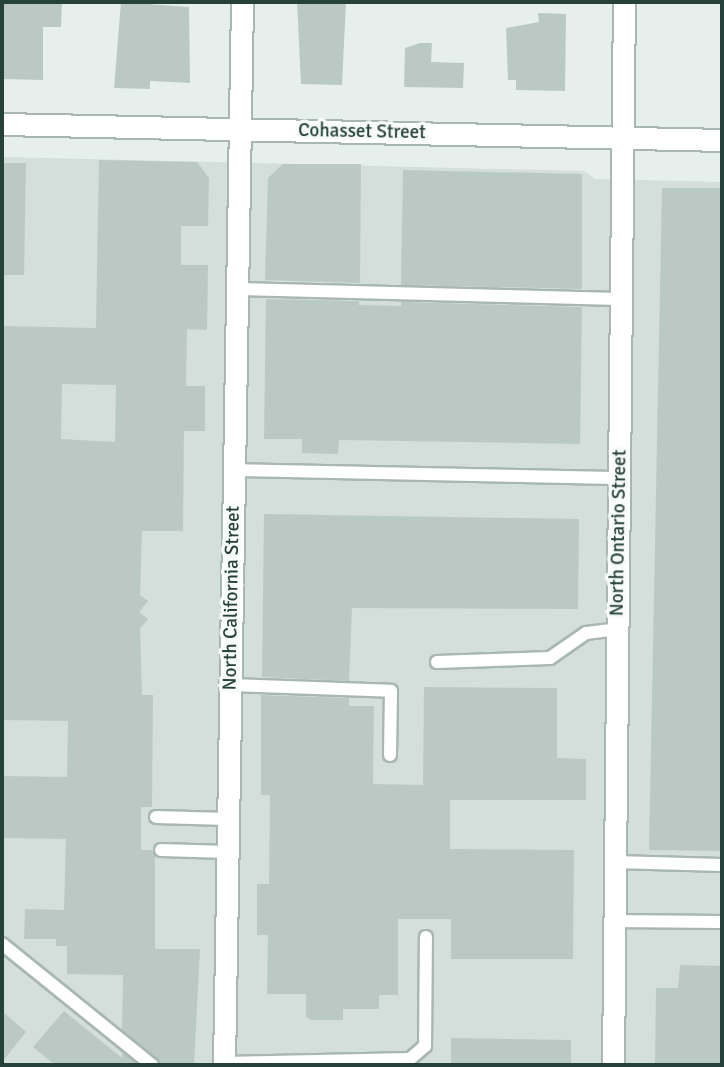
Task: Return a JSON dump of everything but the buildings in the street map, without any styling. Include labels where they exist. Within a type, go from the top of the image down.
[{"type":"street","name":"North California Street","points":[[224,1064],[242,2]]},
{"type":"street","name":"North Ontario Street","points":[[612,1065],[624,2]]},
{"type":"street","name":"Cohasset Street","points":[[2,124],[722,140]]},
{"type":"lane","points":[[236,289],[622,299]]},
{"type":"lane","points":[[234,470],[620,478]]},
{"type":"lane","points":[[438,662],[551,657],[586,632],[618,629]]},
{"type":"lane","points":[[230,685],[391,691],[390,755]]},
{"type":"lane","points":[[156,817],[228,819]]},
{"type":"lane","points":[[161,850],[228,852]]},
{"type":"lane","points":[[615,862],[722,865]]},
{"type":"lane","points":[[614,921],[722,922]]},
{"type":"lane","points":[[224,1064],[410,1059],[425,1046],[426,937]]},
{"type":"lane","points":[[2,944],[152,1065]]},
{"type":"shaded area","points":[[2,157],[584,171],[595,179],[722,182],[722,1065],[2,1065]]}]
